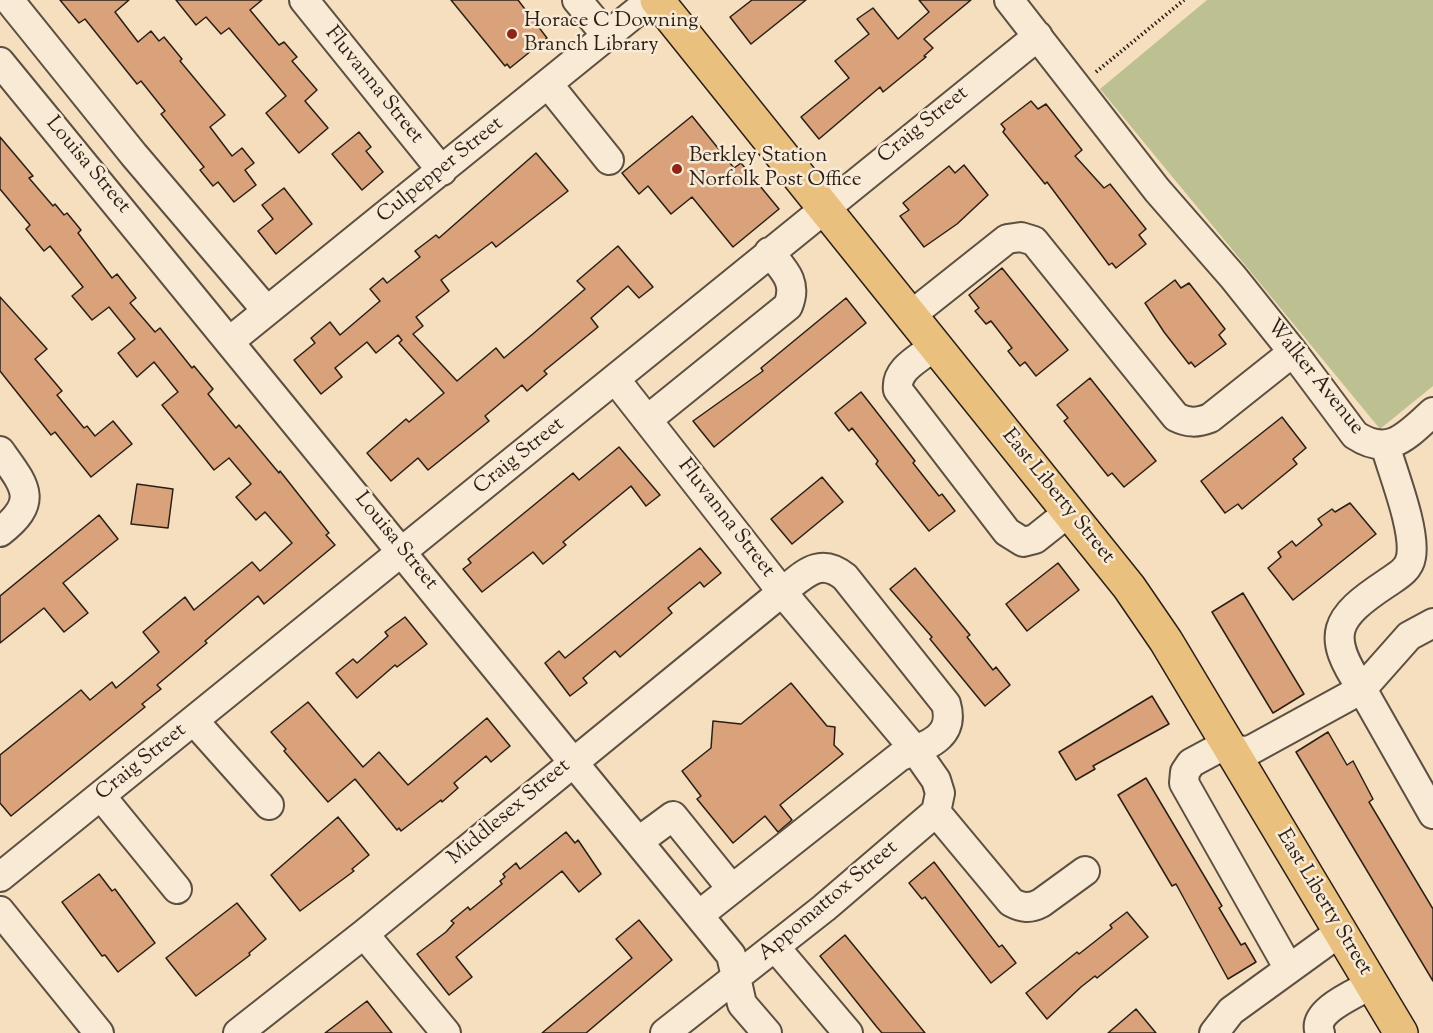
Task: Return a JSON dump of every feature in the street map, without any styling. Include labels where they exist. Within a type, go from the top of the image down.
[{"type":"main road","name":"East Liberty Street","points":[[657,0],[1129,587],[1167,641],[1401,1033]]},
{"type":"street","name":"Louisa Street","points":[[9,0],[99,112],[267,312]]},
{"type":"street","name":"Fluvanna Street","points":[[304,0],[442,171]]},
{"type":"street","points":[[577,0],[607,36]]},
{"type":"street","name":"Culpepper Street","points":[[230,341],[651,0]]},
{"type":"street","name":"Walker Avenue","points":[[1009,0],[1157,190],[1293,352],[1354,435],[1366,443],[1385,446],[1403,503],[1412,547],[1411,559],[1403,573],[1372,593],[1344,618],[1340,626],[1340,650],[1362,689]]},
{"type":"street","name":"Craig Street","points":[[0,876],[1038,36]]},
{"type":"street","name":"Louisa Street","points":[[0,62],[731,955],[742,1004],[767,1033]]},
{"type":"street","points":[[548,84],[609,160]]},
{"type":"street","points":[[64,139],[99,112]]},
{"type":"street","points":[[910,316],[1007,239],[1021,237],[1034,241],[1176,417],[1185,421],[1198,422],[1210,418],[1293,352]]},
{"type":"street","points":[[647,420],[788,306],[793,295],[792,283],[769,252]]},
{"type":"street","points":[[935,346],[900,373],[897,382],[898,390],[1007,532],[1014,539],[1023,542],[1035,539],[1068,512]]},
{"type":"street","name":"Fluvanna Street","points":[[615,379],[782,592],[812,569],[824,567],[836,570],[846,577],[946,704],[950,716],[943,734],[926,746],[899,757],[699,915]]},
{"type":"street","points":[[1385,446],[1399,441],[1433,412]]},
{"type":"street","points":[[0,451],[20,480],[25,493],[24,506],[18,518],[0,532]]},
{"type":"street","points":[[782,592],[915,750],[936,780],[940,793],[936,812],[1011,902],[1021,907],[1033,907],[1085,871]]},
{"type":"street","name":"Middlesex Street","points":[[238,1033],[364,934],[573,760],[782,592]]},
{"type":"street","points":[[1289,969],[1184,783],[1185,772],[1191,763],[1217,749],[1242,753],[1249,751],[1362,689],[1409,636],[1433,623]]},
{"type":"street","points":[[1362,689],[1433,814]]},
{"type":"street","points":[[194,721],[269,805]]},
{"type":"street","points":[[101,796],[177,889]]},
{"type":"street","name":"Appomattox Street","points":[[665,1033],[775,947],[936,812]]},
{"type":"street","points":[[639,841],[673,816],[732,890]]},
{"type":"street","points":[[0,911],[99,1033]]},
{"type":"street","points":[[1214,1033],[1231,1011],[1340,932]]},
{"type":"street","points":[[364,934],[446,1033]]},
{"type":"street","points":[[775,947],[848,1033]]},
{"type":"street","points":[[1320,1033],[1318,1022],[1322,1014],[1372,984]]},
{"type":"path","points":[[1078,86],[1184,0]]},
{"type":"green space","points":[[1207,0],[1433,0],[1433,386],[1380,429],[1100,89]]},
{"type":"building","points":[[60,0],[129,0],[115,12],[138,42],[151,31],[159,41],[164,37],[182,59],[180,61],[225,115],[210,127],[232,156],[242,148],[254,163],[245,170],[256,185],[234,202],[218,182],[213,186],[200,170],[204,167],[161,114],[165,111],[141,81],[137,84],[85,19],[79,23]]},
{"type":"building","points":[[176,0],[262,0],[250,10],[279,45],[284,42],[297,57],[292,61],[317,90],[305,101],[328,128],[299,153],[266,113],[286,96],[229,28],[221,34],[206,17],[196,25]]},
{"type":"building","name":"Horace C Downing Branch Library","points":[[451,0],[518,0],[547,38],[510,68],[507,64],[505,66]]},
{"type":"building","points":[[752,0],[806,0],[751,44],[730,17]]},
{"type":"building","points":[[919,0],[971,0],[924,39],[933,48],[924,56],[926,57],[883,92],[880,87],[819,139],[801,117],[849,78],[835,61],[869,34],[857,19],[873,8],[898,39],[929,12]]},
{"type":"building","points":[[1031,101],[1038,109],[1046,104],[1082,150],[1075,156],[1104,188],[1110,184],[1146,229],[1139,235],[1146,244],[1116,268],[1112,263],[1109,265],[1047,182],[1045,184],[1003,132],[1005,129],[1001,124]]},
{"type":"building","points":[[692,116],[734,168],[741,163],[779,209],[733,247],[692,197],[671,214],[648,186],[639,194],[622,173]]},
{"type":"building","points":[[359,132],[371,147],[366,151],[383,172],[362,190],[332,154]]},
{"type":"building","points":[[0,137],[33,176],[29,178],[53,206],[55,204],[64,215],[67,213],[81,230],[78,233],[112,278],[117,274],[136,298],[130,303],[155,332],[160,328],[192,368],[194,366],[213,389],[208,394],[236,428],[239,425],[279,473],[280,471],[329,533],[326,535],[335,545],[264,604],[258,596],[157,685],[161,689],[142,704],[145,707],[11,816],[0,803],[0,755],[81,690],[90,700],[112,682],[116,688],[159,652],[143,632],[185,597],[194,610],[252,562],[260,571],[292,543],[265,512],[256,520],[236,497],[251,484],[229,458],[214,470],[162,405],[178,392],[154,362],[137,377],[118,353],[135,339],[109,307],[92,320],[72,296],[83,287],[50,246],[44,251],[26,229],[30,225],[0,189]]},
{"type":"building","points":[[536,153],[568,191],[496,247],[492,242],[441,280],[449,291],[416,317],[423,326],[413,334],[457,381],[496,348],[504,358],[534,333],[585,289],[577,281],[618,246],[653,287],[639,298],[628,286],[591,318],[598,327],[544,371],[547,374],[527,391],[522,385],[485,416],[489,421],[428,470],[418,458],[391,481],[367,453],[406,419],[409,422],[444,393],[399,343],[402,340],[398,335],[376,353],[367,342],[335,368],[342,377],[321,394],[294,360],[315,343],[311,338],[330,322],[340,335],[380,301],[370,289],[383,278],[387,283],[420,257],[415,251],[436,235],[439,238]]},
{"type":"building","points":[[964,165],[988,195],[957,224],[924,247],[900,216],[909,210],[903,203],[949,166],[955,173]]},
{"type":"building","points":[[284,188],[312,224],[276,254],[258,231],[273,219],[262,205]]},
{"type":"building","points":[[1002,268],[1068,350],[1036,376],[1025,362],[1020,366],[1008,351],[1012,348],[991,321],[986,324],[975,311],[979,308],[969,295]]},
{"type":"building","points":[[1175,280],[1181,288],[1189,283],[1225,329],[1219,335],[1226,344],[1195,367],[1191,362],[1189,364],[1164,332],[1145,303]]},
{"type":"building","points":[[0,297],[47,349],[35,359],[62,391],[57,395],[84,428],[87,426],[95,436],[113,421],[132,444],[91,477],[55,432],[51,435],[0,371]]},
{"type":"building","points":[[846,298],[866,323],[714,447],[693,421],[763,371],[761,368]]},
{"type":"building","points":[[1090,378],[1156,461],[1124,487],[1112,473],[1108,476],[1064,421],[1068,418],[1057,405]]},
{"type":"building","points":[[861,392],[915,461],[913,463],[939,496],[942,494],[955,511],[929,531],[876,464],[878,461],[852,428],[849,431],[835,413]]},
{"type":"building","points":[[1282,417],[1306,448],[1293,459],[1297,464],[1242,509],[1238,504],[1225,513],[1201,481]]},
{"type":"building","points":[[619,447],[660,495],[646,506],[631,486],[563,542],[566,545],[543,564],[533,552],[482,592],[463,569],[471,563],[468,559],[573,473],[579,480]]},
{"type":"building","points":[[822,477],[843,502],[792,544],[771,519]]},
{"type":"building","points":[[137,484],[173,489],[168,528],[131,524]]},
{"type":"building","points":[[1350,503],[1376,534],[1293,600],[1268,568],[1281,557],[1278,552],[1292,541],[1296,546],[1322,525],[1318,519],[1332,509],[1335,512]]},
{"type":"building","points":[[99,515],[118,539],[63,583],[88,613],[64,632],[44,608],[0,643],[0,596]]},
{"type":"building","points":[[700,548],[721,573],[704,587],[700,582],[668,608],[672,613],[620,657],[615,651],[583,678],[587,683],[570,696],[545,663],[559,651],[565,658]]},
{"type":"building","points":[[1058,563],[1079,590],[1027,631],[1006,604]]},
{"type":"building","points":[[915,568],[970,635],[967,637],[993,670],[996,667],[1010,685],[985,706],[930,639],[932,637],[890,589]]},
{"type":"building","points":[[1243,593],[1304,694],[1273,713],[1212,612]]},
{"type":"building","points":[[405,617],[427,644],[397,667],[395,665],[357,698],[336,673],[353,659],[357,663],[388,636],[385,632]]},
{"type":"building","points":[[791,683],[827,726],[835,727],[834,745],[843,754],[780,805],[792,820],[778,832],[765,816],[733,843],[697,799],[701,796],[682,771],[711,748],[713,721],[741,724]]},
{"type":"building","points":[[1152,696],[1169,724],[1093,766],[1095,769],[1076,780],[1059,752]]},
{"type":"building","points":[[308,702],[363,767],[379,752],[408,785],[487,718],[510,746],[491,762],[486,756],[454,783],[458,788],[401,831],[399,828],[397,830],[355,779],[328,802],[284,751],[286,749],[271,732]]},
{"type":"building","points":[[1328,732],[1347,765],[1353,761],[1373,799],[1369,802],[1433,909],[1433,981],[1296,752]]},
{"type":"building","points":[[1146,778],[1222,906],[1219,908],[1241,945],[1245,943],[1256,962],[1228,979],[1176,884],[1172,886],[1118,795]]},
{"type":"building","points":[[338,817],[369,855],[352,869],[354,871],[300,911],[271,875]]},
{"type":"building","points":[[566,832],[575,843],[578,840],[601,874],[579,892],[562,871],[456,957],[472,977],[449,995],[417,954],[446,932],[454,923],[451,921],[468,907],[470,910],[502,884],[500,881],[505,877],[503,874],[516,863],[520,869]]},
{"type":"building","points":[[934,862],[999,947],[1002,945],[1016,963],[991,983],[925,897],[922,899],[909,883]]},
{"type":"building","points":[[99,874],[112,891],[115,889],[155,943],[118,972],[105,955],[102,956],[62,902]]},
{"type":"building","points":[[237,903],[266,939],[249,953],[250,955],[196,996],[166,958]]},
{"type":"building","points":[[1127,912],[1148,937],[1097,978],[1095,976],[1081,987],[1047,1019],[1026,993],[1077,952],[1079,954],[1112,928],[1110,925]]},
{"type":"building","points":[[639,920],[672,960],[586,1033],[542,1033],[632,958],[616,939]]},
{"type":"building","points":[[845,935],[925,1033],[882,1033],[876,1026],[820,956]]},
{"type":"building","points":[[367,1001],[392,1033],[325,1033]]},
{"type":"building","points":[[1136,1009],[1156,1033],[1108,1033]]},
{"type":"place","name":"Horace C Downing Branch Library","points":[[512,34]]},
{"type":"place","name":"Berkley Station Norfolk Post Office","points":[[677,169]]}]
